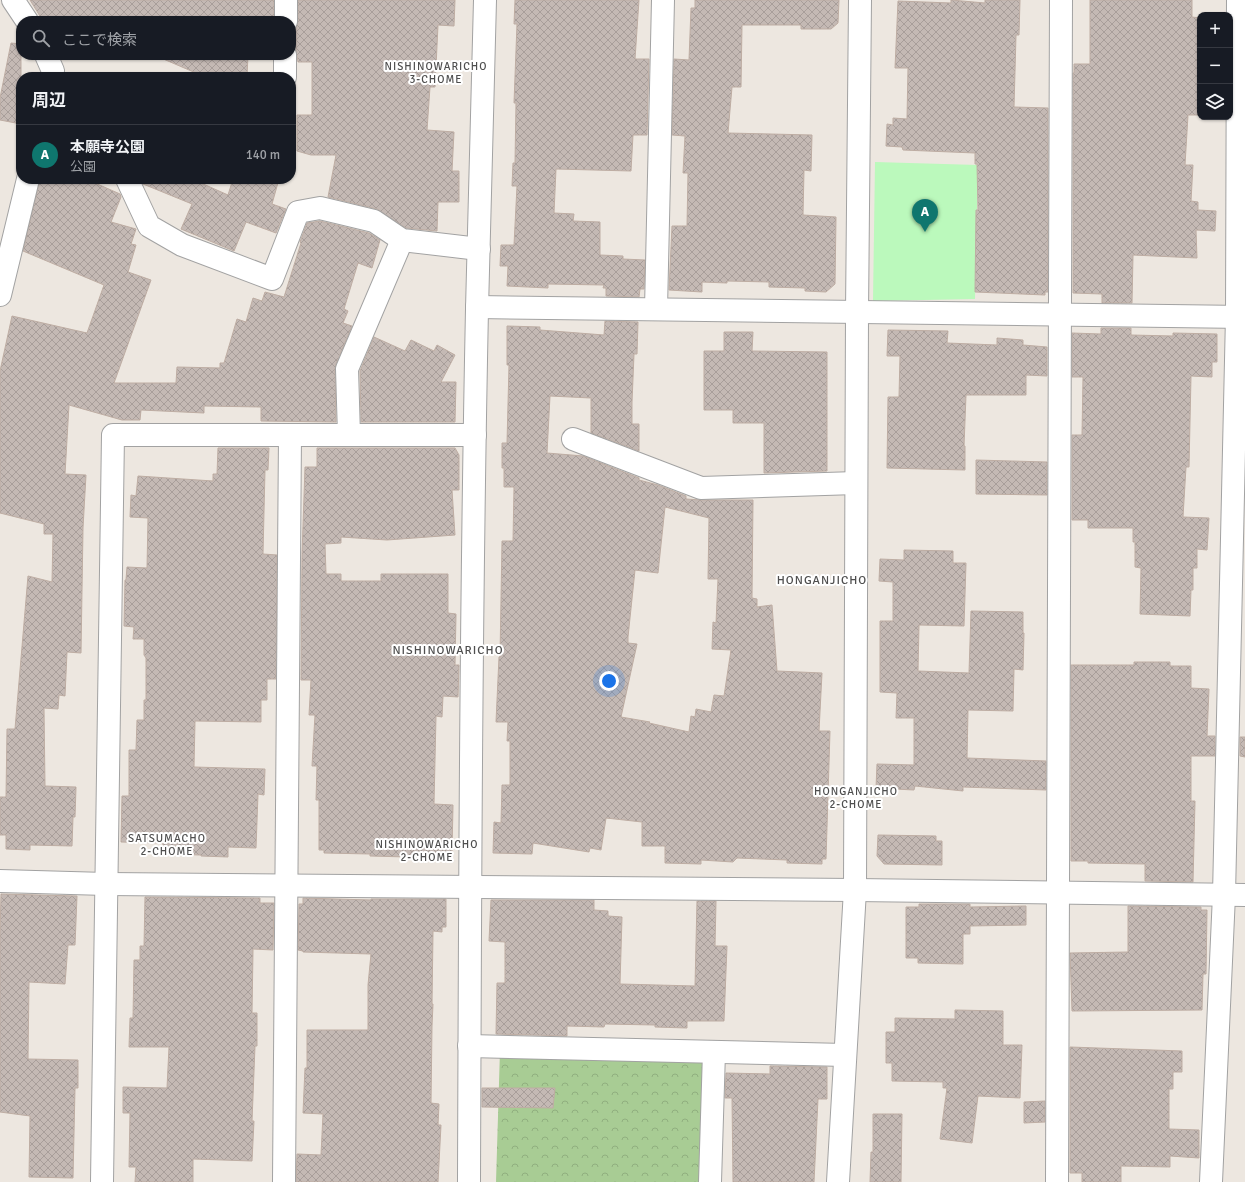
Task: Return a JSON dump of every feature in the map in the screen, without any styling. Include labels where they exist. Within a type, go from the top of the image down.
[{"type":"street","points":[[13,0],[24,16]]},
{"type":"street","points":[[286,0],[286,16]]},
{"type":"street","points":[[469,1182],[470,887],[475,435],[485,0]]},
{"type":"street","points":[[656,309],[663,0]]},
{"type":"street","points":[[838,1182],[855,890],[856,483],[860,0]]},
{"type":"street","points":[[1057,1182],[1061,0]]},
{"type":"street","points":[[1211,1182],[1234,895],[1241,317],[1238,0]]},
{"type":"street","points":[[48,60],[53,72]]},
{"type":"street","points":[[285,60],[285,72]]},
{"type":"street","points":[[0,295],[27,184]]},
{"type":"street","points":[[129,184],[149,226],[182,245],[272,279],[298,212],[320,208],[374,221],[402,240],[479,249]]},
{"type":"street","points":[[350,435],[347,369],[402,240]]},
{"type":"street","points":[[477,307],[1241,317]]},
{"type":"street","points":[[102,1182],[113,435],[475,435]]},
{"type":"street","points":[[284,1182],[290,435]]},
{"type":"street","points":[[573,440],[701,488],[856,483]]},
{"type":"street","points":[[0,881],[106,884],[855,890],[1234,895]]},
{"type":"street","points":[[469,1046],[845,1055]]},
{"type":"street","points":[[710,1182],[714,1052]]},
{"type":"green space","points":[[875,162],[978,165],[975,299],[873,301]]},
{"type":"green space","points":[[500,1050],[714,1061],[713,1182],[496,1182]]},
{"type":"building","points":[[30,0],[274,0],[274,16],[40,16]]},
{"type":"building","points":[[298,0],[455,0],[454,26],[438,25],[435,87],[430,87],[427,130],[454,132],[452,171],[459,171],[459,202],[438,202],[437,231],[406,228],[377,209],[328,197],[336,155],[311,155],[297,151],[297,115],[312,115],[312,62],[298,62],[296,50]]},
{"type":"building","points":[[515,0],[639,0],[635,59],[649,59],[647,135],[633,135],[631,171],[556,169],[554,213],[574,214],[573,221],[600,222],[600,255],[623,256],[623,259],[645,260],[644,289],[640,289],[639,297],[606,296],[606,288],[603,288],[604,285],[548,284],[548,288],[507,286],[508,266],[500,266],[501,245],[514,245],[517,186],[512,186],[513,163],[515,163],[516,103],[514,103],[517,24],[514,24]]},
{"type":"building","points":[[695,0],[839,0],[838,23],[831,29],[801,29],[801,25],[742,25],[741,87],[732,87],[728,133],[812,135],[811,171],[804,170],[803,215],[836,217],[835,284],[826,292],[805,291],[805,288],[769,287],[769,282],[727,281],[727,283],[702,282],[702,292],[669,290],[672,226],[687,226],[688,173],[683,173],[685,136],[672,135],[674,59],[689,60],[691,8],[695,8]]},
{"type":"building","points":[[951,0],[985,3],[985,0],[1020,0],[1019,35],[1016,35],[1014,107],[1048,108],[1048,292],[1045,292],[1045,295],[975,292],[976,210],[978,210],[977,164],[975,164],[975,153],[903,150],[902,147],[886,146],[887,124],[893,125],[893,118],[907,119],[908,68],[895,68],[898,1],[951,3]]},
{"type":"building","points":[[1090,0],[1192,0],[1192,17],[1197,18],[1197,115],[1188,115],[1185,165],[1193,165],[1191,201],[1198,202],[1198,210],[1216,211],[1215,231],[1196,230],[1197,258],[1133,255],[1132,303],[1102,303],[1102,294],[1073,293],[1073,73],[1074,64],[1090,64]]},
{"type":"building","points":[[11,43],[16,44],[16,60],[21,60],[21,72],[16,72],[16,123],[0,120],[0,98]]},
{"type":"building","points":[[166,60],[248,60],[247,72],[194,72]]},
{"type":"building","points":[[39,184],[97,184],[120,194],[121,197],[111,222],[136,229],[131,244],[136,245],[128,272],[151,280],[114,383],[176,383],[177,367],[220,368],[220,363],[224,363],[237,319],[246,322],[253,298],[262,301],[265,292],[284,297],[307,223],[320,221],[369,233],[380,240],[372,268],[358,263],[344,309],[348,311],[343,323],[352,326],[335,369],[336,422],[261,421],[261,407],[204,406],[204,413],[141,410],[140,420],[122,420],[69,405],[65,474],[86,475],[83,528],[81,653],[67,652],[65,696],[59,695],[58,709],[44,708],[45,786],[76,787],[75,817],[73,817],[72,846],[30,845],[30,850],[6,849],[6,835],[0,835],[0,797],[6,797],[7,729],[15,729],[28,576],[52,582],[53,534],[44,534],[44,524],[0,513],[0,371],[12,316],[87,333],[104,285],[23,251]]},
{"type":"building","points":[[143,184],[203,184],[228,195],[231,184],[278,184],[272,204],[286,209],[276,233],[246,222],[234,251],[181,229],[192,204]]},
{"type":"building","points":[[605,321],[638,322],[637,354],[634,354],[632,424],[639,424],[639,451],[591,433],[591,398],[550,396],[547,453],[583,456],[639,478],[639,480],[658,485],[686,496],[686,499],[753,500],[752,598],[757,599],[757,607],[772,605],[777,671],[822,673],[819,731],[830,731],[826,859],[822,859],[822,864],[787,863],[787,860],[737,858],[733,862],[701,860],[701,864],[665,863],[665,846],[642,846],[642,822],[606,818],[601,850],[590,848],[589,852],[533,843],[532,854],[493,853],[494,822],[501,823],[502,785],[510,785],[510,741],[507,741],[508,722],[496,722],[500,657],[502,541],[513,541],[514,487],[504,487],[504,468],[502,468],[502,443],[507,443],[509,365],[507,365],[507,326],[540,327],[540,330],[604,335]],"holes":[[[665,507],[709,518],[708,579],[718,579],[716,623],[713,622],[712,649],[731,650],[724,696],[714,695],[711,712],[696,709],[695,717],[691,716],[689,732],[649,723],[650,722],[621,717],[637,644],[628,643],[635,570],[658,573]]]},
{"type":"building","points":[[1101,328],[1131,328],[1131,335],[1173,336],[1173,333],[1217,334],[1217,362],[1212,362],[1212,377],[1191,376],[1189,467],[1186,467],[1183,517],[1209,518],[1207,550],[1197,549],[1197,568],[1193,568],[1193,590],[1191,590],[1190,616],[1140,614],[1141,568],[1135,567],[1135,542],[1133,542],[1133,528],[1088,528],[1088,520],[1072,520],[1072,435],[1082,435],[1083,377],[1072,377],[1072,333],[1101,334]]},
{"type":"building","points":[[888,330],[948,331],[947,343],[997,345],[997,338],[1023,340],[1023,345],[1047,347],[1047,376],[1026,375],[1026,395],[966,395],[964,446],[965,470],[887,468],[888,397],[899,397],[900,356],[887,356]]},
{"type":"building","points":[[724,332],[753,332],[752,351],[827,352],[827,471],[764,473],[764,423],[733,423],[733,410],[704,410],[704,351],[724,351]]},
{"type":"building","points":[[374,337],[405,351],[411,340],[434,351],[437,345],[455,355],[441,382],[456,382],[455,422],[361,422],[360,371]]},
{"type":"building","points":[[218,448],[269,448],[268,470],[265,470],[263,554],[277,555],[276,679],[267,679],[267,700],[261,700],[261,722],[195,721],[194,767],[265,769],[264,795],[258,794],[256,848],[228,847],[228,857],[162,854],[163,843],[121,842],[122,796],[129,796],[129,750],[136,750],[137,720],[144,720],[144,700],[146,700],[146,658],[144,655],[144,639],[133,639],[134,627],[124,626],[125,580],[127,567],[147,568],[148,518],[130,517],[131,495],[136,496],[138,476],[213,481],[213,474],[217,474]]},
{"type":"building","points":[[317,448],[455,448],[459,455],[459,490],[452,490],[455,535],[387,540],[341,537],[341,543],[325,544],[326,574],[341,574],[341,581],[381,581],[381,574],[448,574],[448,613],[456,614],[455,665],[459,665],[458,697],[443,696],[442,717],[436,716],[434,804],[453,805],[452,851],[446,858],[370,856],[370,854],[324,853],[324,850],[319,850],[319,800],[316,800],[317,766],[312,766],[315,715],[309,715],[311,680],[301,680],[302,555],[305,467],[317,467]]},
{"type":"building","points":[[976,460],[1047,462],[1047,495],[976,494]]},
{"type":"building","points":[[904,550],[953,551],[953,563],[966,563],[964,626],[919,625],[918,671],[969,673],[971,611],[1023,612],[1023,670],[1014,669],[1013,711],[968,710],[967,758],[1046,761],[1046,790],[963,787],[963,791],[915,786],[914,790],[876,788],[877,764],[914,765],[914,718],[896,718],[897,693],[880,692],[880,621],[893,621],[893,582],[879,581],[880,559],[904,560]]},
{"type":"building","points":[[1134,662],[1170,662],[1170,666],[1191,666],[1191,688],[1209,689],[1207,736],[1215,736],[1215,756],[1191,756],[1191,801],[1195,801],[1193,882],[1145,881],[1145,864],[1088,863],[1088,861],[1071,861],[1071,665],[1134,665]]},
{"type":"building","points":[[1240,737],[1245,737],[1245,757],[1240,756]]},
{"type":"building","points":[[878,835],[936,836],[936,841],[942,841],[942,865],[884,864],[877,856]]},
{"type":"building","points":[[1,894],[77,896],[75,945],[68,945],[65,984],[29,982],[28,1059],[78,1060],[78,1088],[75,1088],[73,1178],[29,1177],[30,1116],[0,1112]]},
{"type":"building","points":[[145,897],[260,898],[260,903],[274,903],[273,950],[253,949],[252,1013],[257,1013],[257,1046],[255,1046],[252,1161],[193,1159],[193,1182],[135,1182],[136,1167],[129,1167],[130,1113],[123,1113],[123,1087],[167,1088],[169,1047],[129,1047],[130,1018],[133,1018],[134,960],[140,960],[140,946],[144,946]]},
{"type":"building","points":[[303,898],[371,900],[446,899],[446,927],[442,927],[442,932],[433,931],[431,1103],[439,1104],[438,1125],[441,1125],[438,1182],[296,1182],[297,1154],[321,1155],[323,1114],[303,1113],[305,1068],[307,1068],[307,1030],[368,1030],[368,985],[371,954],[303,952],[298,950],[299,904],[303,904]]},
{"type":"building","points":[[491,900],[594,900],[594,910],[608,911],[608,916],[622,917],[620,984],[695,986],[697,901],[716,901],[715,946],[727,946],[724,1021],[687,1021],[687,1028],[655,1027],[655,1025],[605,1024],[604,1027],[567,1026],[567,1036],[496,1034],[497,983],[505,983],[505,942],[489,941]]},
{"type":"building","points":[[919,904],[970,904],[970,907],[1026,906],[1026,925],[970,926],[970,934],[963,934],[963,964],[918,963],[918,958],[906,958],[906,907],[919,907]]},
{"type":"building","points":[[1128,906],[1201,907],[1201,910],[1207,910],[1206,974],[1203,974],[1202,1010],[1072,1011],[1070,953],[1128,952]]},
{"type":"building","points":[[955,1010],[1003,1011],[1003,1045],[1022,1045],[1020,1098],[978,1096],[972,1143],[940,1139],[947,1088],[943,1088],[943,1082],[892,1081],[892,1063],[886,1063],[886,1032],[895,1032],[895,1018],[955,1019]]},
{"type":"building","points":[[1070,1047],[1182,1051],[1182,1072],[1173,1072],[1173,1089],[1169,1089],[1169,1129],[1199,1130],[1199,1158],[1170,1156],[1170,1167],[1121,1166],[1121,1182],[1082,1182],[1082,1173],[1070,1173]]},
{"type":"building","points":[[770,1066],[827,1067],[827,1099],[818,1099],[814,1182],[733,1182],[732,1098],[725,1098],[726,1073],[770,1074]]},
{"type":"building","points":[[482,1088],[555,1088],[553,1108],[482,1107]]},
{"type":"building","points":[[1045,1101],[1045,1122],[1024,1123],[1024,1102]]},
{"type":"building","points":[[873,1114],[902,1114],[901,1182],[870,1182],[871,1152],[873,1152]]},
{"type":"place","name":"本願寺公園","points":[[925,232]]},
{"type":"district","name":"NISHINOWARICHO 3-CHOME","points":[[436,72]]},
{"type":"district","name":"HONGANJICHO","points":[[822,580]]},
{"type":"district","name":"NISHINOWARICHO","points":[[448,650]]},
{"type":"district","name":"HONGANJICHO 2-CHOME","points":[[856,797]]},
{"type":"district","name":"SATSUMACHO 2-CHOME","points":[[167,844]]},
{"type":"district","name":"NISHINOWARICHO 2-CHOME","points":[[427,850]]}]
